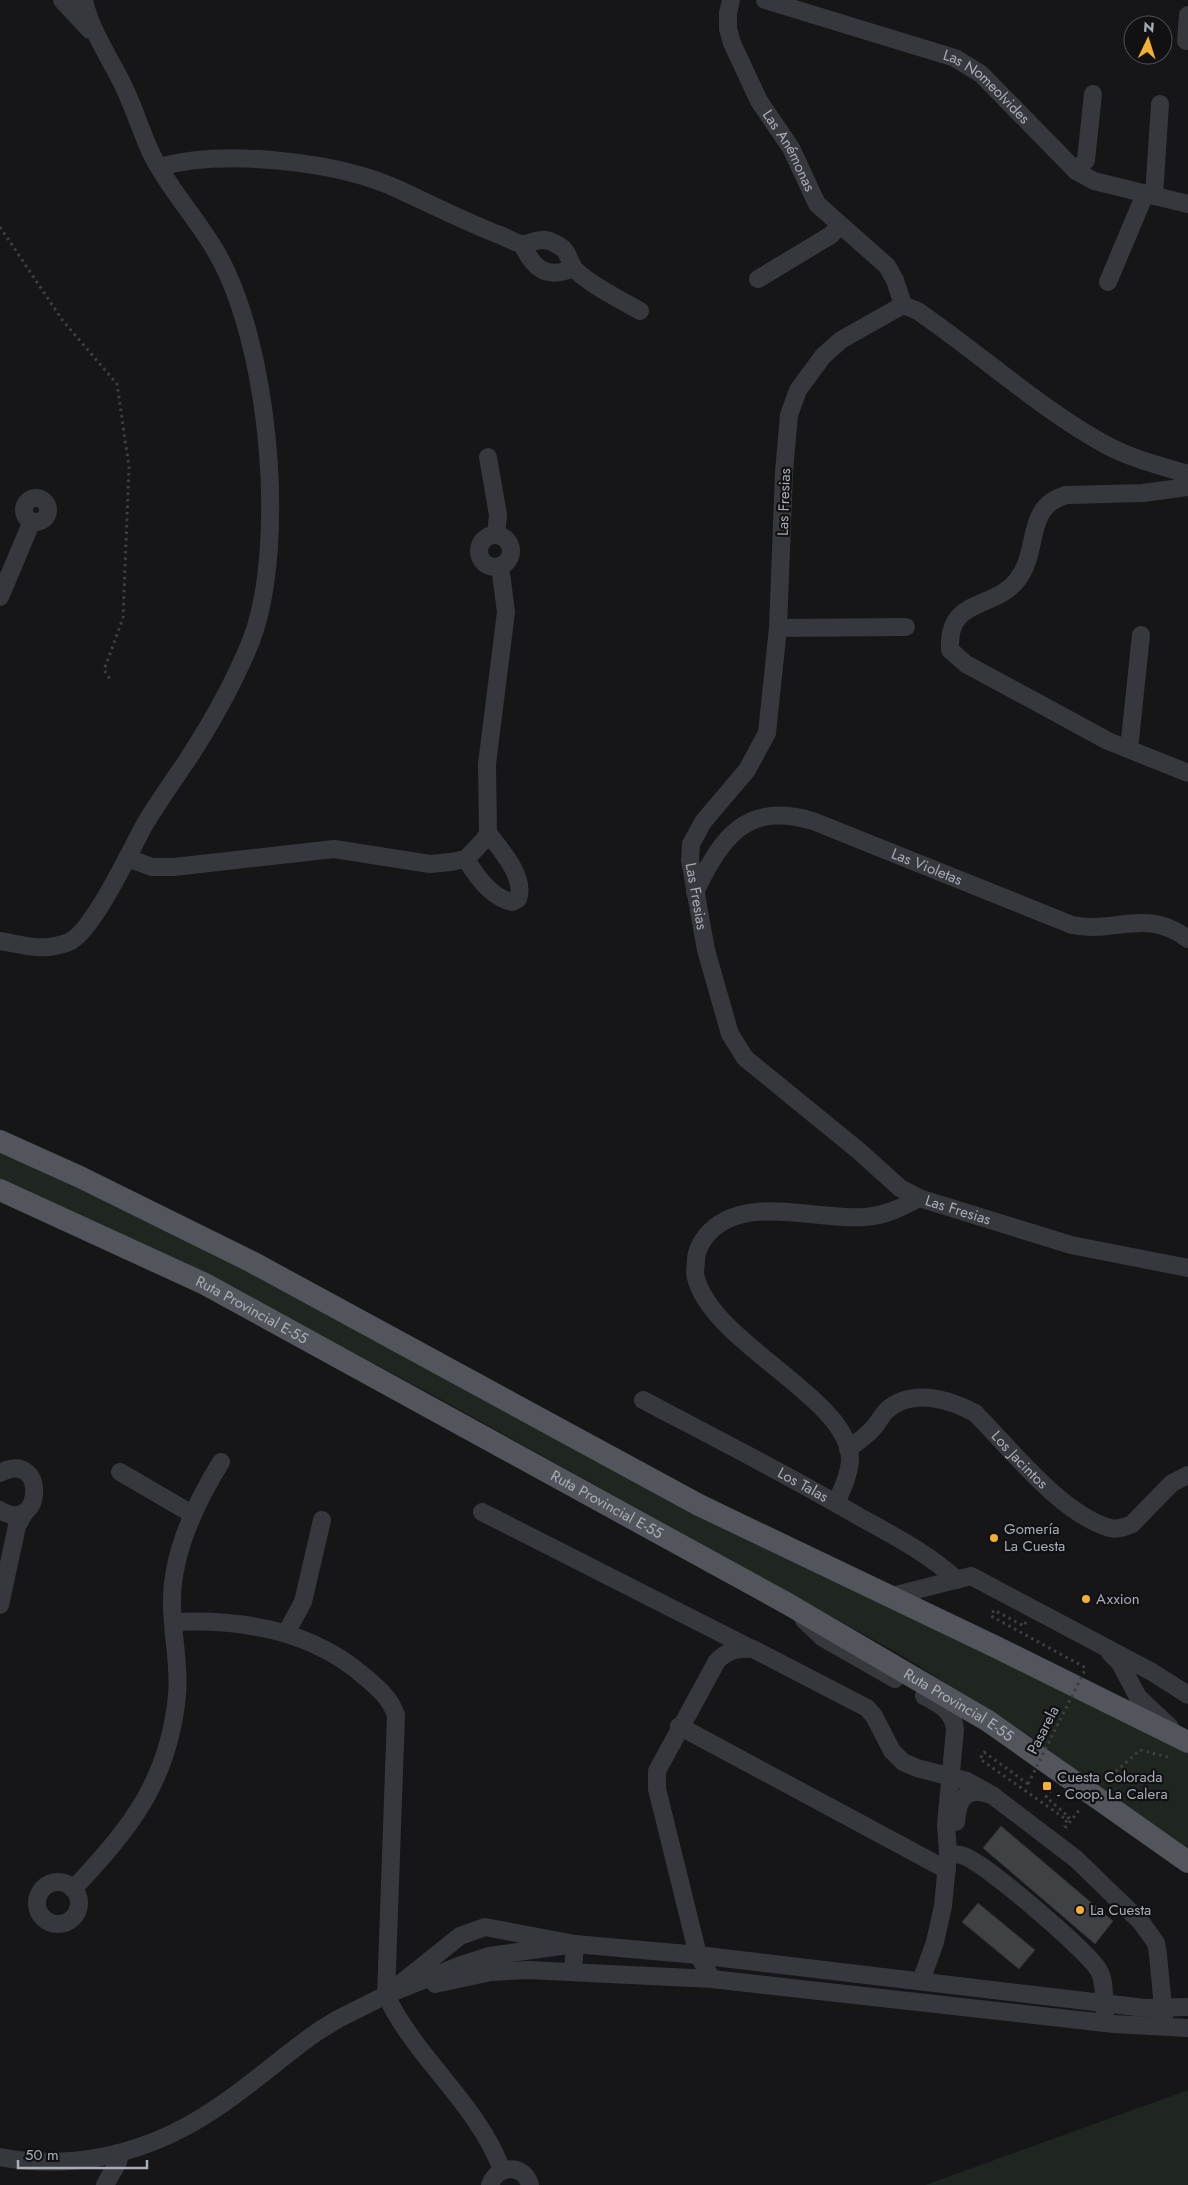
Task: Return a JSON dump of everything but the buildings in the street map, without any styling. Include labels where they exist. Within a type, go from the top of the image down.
[{"type":"main road","points":[[0,1126],[145,1193],[201,1236]]},
{"type":"main road","points":[[0,1142],[201,1236],[699,1505],[892,1596],[1185,1748]]},
{"type":"main road","name":"Ruta Provincial E-55","points":[[0,1190],[205,1284],[466,1425],[788,1604],[988,1721],[1188,1862]]},
{"type":"street","points":[[62,0],[103,46]]},
{"type":"street","points":[[0,941],[40,948],[70,941],[94,916],[150,816],[221,705],[239,668],[252,639],[261,605],[269,531],[270,483],[261,393],[246,324],[238,298],[217,253],[159,167],[151,152],[128,94],[91,23],[84,0]]},
{"type":"street","name":"Las Anémonas","points":[[731,0],[728,13],[730,36],[759,101],[791,148],[817,204],[887,266],[895,280],[903,305]]},
{"type":"street","name":"Las Nomeolvides","points":[[765,0],[955,58],[982,74],[1076,172],[1094,181],[1188,204]]},
{"type":"street","points":[[1186,41],[1188,15]]},
{"type":"street","points":[[1076,172],[1086,160],[1093,94]]},
{"type":"street","points":[[1108,282],[1150,195],[1160,104]]},
{"type":"street","points":[[159,167],[192,160],[218,159],[295,162],[381,182],[456,217],[522,244],[542,239],[553,242],[565,250],[571,258],[573,268],[640,311]]},
{"type":"street","points":[[758,278],[831,235],[840,224]]},
{"type":"street","points":[[522,244],[531,261],[539,269],[559,272],[573,268]]},
{"type":"street","points":[[903,305],[918,311],[1052,410],[1108,446],[1141,460],[1188,474]]},
{"type":"street","name":"Las Fresias","points":[[903,305],[835,345],[809,372],[795,396],[790,415],[784,472],[778,628],[768,733],[747,770],[696,832],[691,844],[690,860],[695,892],[706,950],[722,1011],[736,1046],[745,1058],[859,1151],[900,1188],[919,1198],[1071,1245],[1188,1268]]},
{"type":"street","points":[[127,858],[152,867],[174,867],[334,848],[430,864],[466,859],[484,840],[488,833],[487,764],[506,612],[500,566],[490,566],[480,554],[481,543],[484,539],[496,535],[498,515],[488,457]]},
{"type":"street","points":[[1188,487],[1143,493],[1066,495],[1055,498],[1039,516],[1022,574],[1014,584],[1004,591],[960,614],[953,624],[950,637],[950,650],[966,664],[1108,741],[1188,773]]},
{"type":"street","points":[[0,597],[32,522]]},
{"type":"street","points":[[778,628],[906,627]]},
{"type":"street","points":[[1129,749],[1141,635]]},
{"type":"street","name":"Las Violetas","points":[[695,892],[721,846],[734,833],[758,818],[775,814],[793,815],[813,821],[1072,925],[1086,928],[1143,922],[1160,924],[1188,939]]},
{"type":"street","points":[[466,859],[473,871],[498,896],[512,902],[518,899],[520,893],[514,873],[488,833]]},
{"type":"street","points":[[836,1503],[845,1484],[850,1460],[848,1448],[839,1429],[821,1406],[720,1319],[702,1295],[695,1277],[696,1255],[704,1238],[715,1226],[741,1213],[764,1211],[827,1217],[865,1217],[888,1214],[919,1198]]},
{"type":"street","name":"Los Jacintos","points":[[848,1448],[864,1437],[886,1411],[899,1402],[913,1398],[936,1399],[956,1403],[975,1413],[1065,1504],[1112,1529],[1124,1528],[1132,1524],[1172,1483],[1188,1476]]},
{"type":"street","name":"Los Talas","points":[[643,1400],[836,1503],[924,1554],[942,1566],[957,1580]]},
{"type":"street","points":[[74,1888],[130,1825],[150,1791],[161,1765],[177,1696],[178,1672],[172,1605],[176,1571],[192,1514],[221,1462]]},
{"type":"street","points":[[0,1473],[15,1469],[28,1474],[33,1480],[36,1494],[34,1501],[13,1515],[0,1606]]},
{"type":"street","points":[[120,1472],[192,1514]]},
{"type":"street","points":[[482,1512],[867,1708],[874,1716],[892,1751],[903,1762],[916,1768],[956,1775],[992,1795],[1076,1859],[1142,1922],[1150,1933],[1157,1949],[1164,2017],[1158,2026]]},
{"type":"street","points":[[286,1633],[303,1602],[322,1520]]},
{"type":"street","points":[[892,1596],[971,1576],[1187,1691]]},
{"type":"street","points":[[788,1604],[822,1638],[941,1705],[952,1718],[955,1730],[956,1775],[946,1824],[948,1862]]},
{"type":"street","points":[[174,1622],[212,1620],[240,1622],[286,1633],[333,1653],[354,1667],[382,1692],[393,1706],[396,1715],[386,1995],[397,2019],[410,2038],[452,2087],[484,2131],[502,2170]]},
{"type":"street","points":[[1104,1646],[1120,1663],[1138,1697],[1185,1748]]},
{"type":"street","points":[[712,1979],[698,1955],[657,1788],[657,1771],[679,1726],[717,1661],[724,1654],[739,1648],[753,1649]]},
{"type":"street","points":[[679,1726],[948,1862],[964,1856],[992,1874],[1075,1944],[1098,1969],[1103,1980],[1105,2014],[1114,2024]]},
{"type":"street","points":[[921,1981],[940,1924],[948,1862],[960,1801],[964,1797],[977,1792],[992,1795]]},
{"type":"street","points":[[386,1995],[460,1936],[485,1927],[575,1944],[698,1955],[1104,2003],[1162,2008],[1188,2007]]},
{"type":"street","points":[[0,2157],[26,2162],[59,2162],[88,2161],[120,2153],[193,2123],[317,2032],[338,2019],[386,1995],[489,1956],[575,1944]]},
{"type":"street","points":[[573,1971],[575,1944]]},
{"type":"street","points":[[386,1995],[491,1972],[573,1971],[712,1979],[1114,2024],[1188,2028]]},
{"type":"street","points":[[105,2185],[120,2153]]},
{"type":"street","points":[[490,2185],[492,2179],[502,2170],[508,2168],[521,2172],[526,2176],[530,2185]]},
{"type":"path","points":[[0,227],[63,321],[117,384],[129,467],[123,618],[104,670],[110,679]]},
{"type":"path","name":"Pasarela","points":[[1024,1626],[994,1610],[991,1616],[1086,1668],[1028,1784],[984,1752],[980,1758],[1067,1820]]},
{"type":"path","points":[[1050,1790],[1046,1797],[1069,1816],[1063,1826],[1066,1829],[1090,1794],[1140,1750],[1185,1748]]},
{"type":"shaded area","points":[[0,1151],[190,1240],[1188,1752],[1188,1851],[1130,1812],[1033,1738],[901,1655],[442,1400],[199,1270],[0,1180]]},
{"type":"shaded area","points":[[1188,2090],[1188,2185],[925,2185]]},
{"type":"place","name":"Gomería La Cuesta","points":[[994,1538]]},
{"type":"place","name":"Axxion","points":[[1086,1599]]},
{"type":"place","name":"Cuesta Colorada - Coop. La Calera","points":[[1047,1786]]},
{"type":"place","name":"La Cuesta","points":[[1080,1910]]}]
